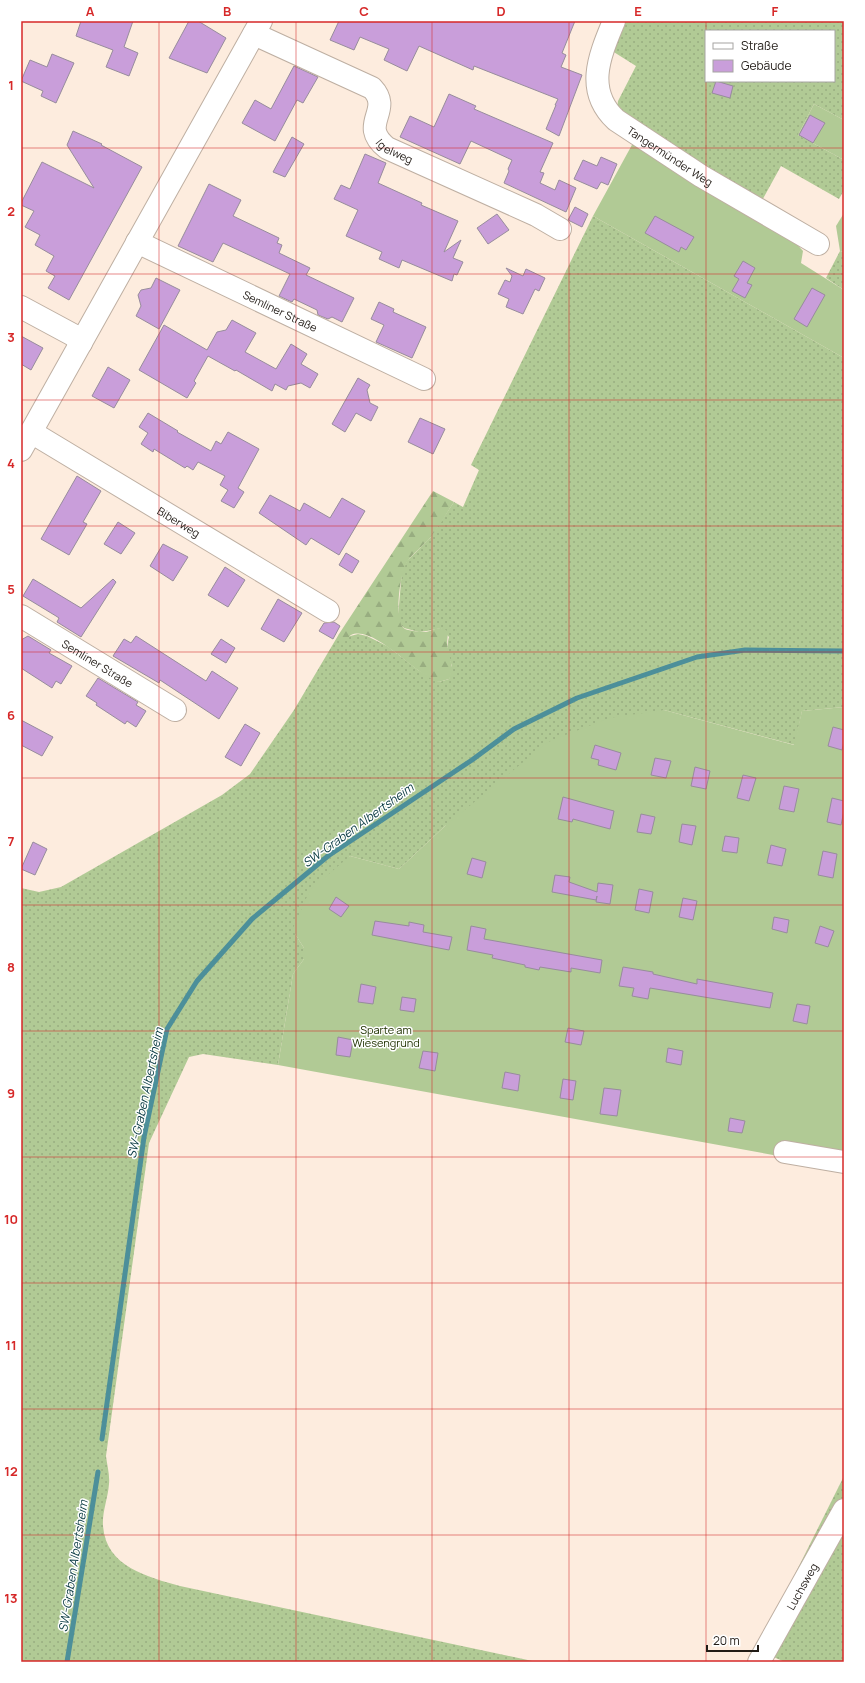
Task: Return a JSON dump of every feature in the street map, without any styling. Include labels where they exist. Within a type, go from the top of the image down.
[{"type":"street","name":"Tangermünder Weg","points":[[614,21],[598,65],[597,87],[607,112],[616,120],[701,176],[818,244]]},
{"type":"street","name":"Igelweg","points":[[257,27],[372,88],[378,101],[380,111],[374,124],[374,132],[378,141],[387,148],[536,215],[560,229]]},
{"type":"street","points":[[26,441],[257,27]]},
{"type":"street","name":"Semliner Straße","points":[[137,242],[424,379]]},
{"type":"street","points":[[21,307],[73,335],[81,343]]},
{"type":"street","name":"Biberweg","points":[[26,441],[328,611]]},
{"type":"street","name":"Semliner Straße","points":[[21,616],[175,710]]},
{"type":"street","points":[[785,1152],[844,1162]]},
{"type":"street","name":"Luchsweg","points":[[759,1662],[844,1510]]},
{"type":"green space","points":[[623,21],[844,21],[844,120],[814,104],[798,135],[844,160],[844,190],[839,199],[781,166],[760,204],[617,108],[618,101],[636,66],[609,49]]},
{"type":"green space","points":[[814,104],[844,120],[844,160],[798,135]]},
{"type":"green space","points":[[633,143],[795,242],[803,251],[801,263],[844,290],[844,358],[593,216]]},
{"type":"green space","points":[[844,213],[844,252],[840,251],[836,226]]},
{"type":"green space","points":[[593,216],[844,358],[844,707],[802,711],[795,745],[664,710],[445,826],[399,869],[350,856],[295,934],[304,948],[304,959],[293,974],[278,1065],[203,1054],[189,1057],[149,1143],[106,1456],[109,1481],[103,1521],[106,1540],[120,1561],[142,1574],[155,1579],[180,1586],[537,1662],[21,1662],[21,888],[39,892],[61,887],[222,795],[250,774],[294,710],[339,634],[339,639],[358,634],[367,636],[387,646],[418,670],[439,682],[449,679],[452,666],[448,652],[449,637],[441,628],[419,632],[404,628],[400,624],[398,617],[402,570],[407,561],[430,538],[454,502],[463,507],[479,470],[471,465]]},
{"type":"green space","points":[[840,251],[844,252],[844,290],[826,278]]},
{"type":"green space","points":[[433,491],[454,502],[430,538],[412,556],[404,568],[400,586],[399,617],[401,625],[405,629],[426,632],[443,628],[448,632],[447,644],[453,672],[449,679],[439,682],[419,671],[395,652],[371,637],[360,634],[351,635],[345,641],[339,639],[339,634]]},
{"type":"green space","name":"Sparte am Wiesengrund","points":[[844,707],[844,1153],[784,1157],[278,1065],[293,974],[304,959],[304,948],[293,928],[310,890],[350,856],[399,869],[445,826],[548,742],[609,718],[664,710],[794,745],[802,711]]},
{"type":"green space","points":[[844,1476],[844,1497],[751,1662]]},
{"type":"green space","points":[[844,1522],[844,1662],[785,1662],[769,1655]]},
{"type":"building","points":[[81,21],[133,21],[124,47],[138,53],[129,76],[106,67],[113,50],[76,36]]},
{"type":"building","points":[[189,21],[198,21],[226,38],[207,73],[169,58]]},
{"type":"building","points":[[339,21],[575,21],[562,53],[566,55],[561,67],[582,75],[559,136],[546,129],[558,99],[474,66],[473,70],[419,46],[407,71],[384,60],[389,49],[360,37],[354,50],[330,40]]},
{"type":"building","points":[[52,54],[74,63],[56,103],[41,96],[43,91],[21,81],[30,60],[47,67]]},
{"type":"building","points":[[294,66],[318,77],[303,103],[297,100],[275,141],[242,123],[255,100],[271,109]]},
{"type":"building","points":[[716,82],[733,86],[730,98],[712,93]]},
{"type":"building","points":[[449,94],[476,106],[474,109],[553,143],[540,172],[544,173],[540,183],[555,190],[559,180],[576,188],[566,212],[504,183],[512,160],[471,141],[460,164],[400,137],[410,116],[434,127]]},
{"type":"building","points":[[810,115],[825,123],[813,143],[799,135]]},
{"type":"building","points":[[73,131],[102,144],[101,145],[142,167],[69,300],[48,288],[55,276],[46,271],[54,256],[35,245],[40,235],[25,227],[34,211],[21,205],[21,203],[42,162],[94,188],[67,145]]},
{"type":"building","points":[[292,137],[304,144],[285,177],[273,172]]},
{"type":"building","points":[[365,154],[386,163],[378,183],[422,203],[421,205],[458,221],[444,252],[461,240],[453,258],[463,262],[457,275],[454,274],[452,281],[402,260],[399,268],[379,259],[382,252],[346,236],[358,210],[334,199],[341,185],[350,189]]},
{"type":"building","points":[[601,157],[617,164],[608,185],[601,182],[597,189],[574,179],[583,160],[597,166]]},
{"type":"building","points":[[209,184],[241,200],[233,216],[279,238],[277,243],[282,245],[279,253],[310,268],[306,275],[354,298],[342,322],[332,317],[328,319],[318,315],[317,310],[294,299],[292,302],[279,296],[290,274],[223,243],[213,262],[178,246]]},
{"type":"building","points":[[575,207],[588,214],[582,227],[568,220]]},
{"type":"building","points":[[497,214],[509,230],[488,244],[477,228]]},
{"type":"building","points":[[655,216],[694,237],[686,250],[681,247],[679,252],[645,233]]},
{"type":"building","points":[[743,261],[755,268],[747,283],[752,285],[745,298],[732,291],[739,279],[734,276]]},
{"type":"building","points":[[506,268],[523,276],[526,269],[545,278],[539,291],[535,289],[523,314],[506,307],[509,299],[498,294],[505,280],[510,282],[512,276]]},
{"type":"building","points":[[156,278],[180,290],[159,329],[136,316],[141,306],[138,295],[141,290],[151,288]]},
{"type":"building","points":[[812,288],[825,295],[807,327],[794,319]]},
{"type":"building","points":[[379,302],[394,309],[393,312],[426,327],[412,358],[376,342],[384,325],[371,319]]},
{"type":"building","points":[[232,320],[256,333],[245,352],[276,369],[291,344],[307,354],[301,364],[318,374],[310,388],[301,383],[288,386],[286,390],[275,384],[272,391],[208,356],[194,381],[196,383],[187,398],[139,370],[164,325],[207,350],[217,332],[226,330]]},
{"type":"building","points":[[21,336],[43,348],[31,370],[21,364]]},
{"type":"building","points":[[108,367],[130,380],[114,408],[92,396]]},
{"type":"building","points":[[358,378],[370,385],[367,390],[370,403],[378,407],[371,421],[356,413],[345,432],[332,424]]},
{"type":"building","points":[[148,413],[178,431],[177,432],[211,451],[216,441],[221,444],[228,432],[259,449],[238,488],[244,492],[234,508],[221,501],[228,490],[220,485],[225,476],[198,462],[193,470],[187,466],[185,468],[154,449],[153,452],[141,444],[148,433],[139,427]]},
{"type":"building","points":[[420,418],[445,429],[433,454],[408,442]]},
{"type":"building","points":[[77,476],[101,491],[83,522],[87,524],[69,555],[41,539]]},
{"type":"building","points":[[270,495],[300,511],[304,503],[330,518],[342,498],[365,511],[339,555],[311,538],[306,545],[259,513]]},
{"type":"building","points":[[118,522],[135,533],[121,554],[104,544]]},
{"type":"building","points":[[163,544],[188,557],[173,581],[150,566]]},
{"type":"building","points":[[346,553],[359,561],[352,573],[339,565]]},
{"type":"building","points":[[225,567],[245,580],[228,607],[208,595]]},
{"type":"building","points":[[33,579],[81,608],[113,579],[116,582],[81,637],[57,622],[59,618],[23,596]]},
{"type":"building","points":[[278,599],[302,613],[284,642],[261,629]]},
{"type":"building","points":[[334,622],[340,626],[333,639],[319,631],[324,623]]},
{"type":"building","points":[[28,636],[51,650],[49,653],[72,666],[61,684],[56,681],[52,688],[21,668],[21,640]]},
{"type":"building","points":[[136,636],[206,681],[212,671],[238,688],[219,719],[160,680],[159,683],[113,656],[124,639],[131,643]]},
{"type":"building","points":[[221,639],[235,648],[226,663],[211,654]]},
{"type":"building","points":[[98,678],[138,702],[136,705],[146,711],[136,727],[127,721],[125,724],[96,705],[97,703],[86,696]]},
{"type":"building","points":[[21,720],[53,737],[42,756],[21,745]]},
{"type":"building","points":[[245,724],[260,733],[241,766],[225,757]]},
{"type":"building","points":[[833,727],[844,730],[842,750],[828,746]]},
{"type":"building","points":[[595,745],[621,753],[616,770],[598,765],[599,760],[591,758]]},
{"type":"building","points":[[655,758],[671,761],[666,778],[651,775]]},
{"type":"building","points":[[695,767],[710,771],[706,789],[691,786]]},
{"type":"building","points":[[743,775],[756,778],[749,801],[737,798]]},
{"type":"building","points":[[784,786],[799,789],[794,812],[779,809]]},
{"type":"building","points":[[563,797],[614,811],[610,829],[573,819],[572,822],[558,819]]},
{"type":"building","points":[[832,798],[844,801],[844,811],[841,825],[827,822]]},
{"type":"building","points":[[641,814],[655,817],[651,834],[637,832]]},
{"type":"building","points":[[682,824],[696,826],[692,845],[679,842]]},
{"type":"building","points":[[725,836],[739,838],[737,853],[722,851]]},
{"type":"building","points":[[33,842],[47,849],[35,875],[21,869]]},
{"type":"building","points":[[771,845],[786,849],[782,866],[767,863]]},
{"type":"building","points":[[823,851],[837,854],[833,878],[818,875]]},
{"type":"building","points":[[472,858],[486,862],[482,878],[467,874]]},
{"type":"building","points":[[555,875],[570,877],[569,882],[597,892],[598,883],[613,885],[610,904],[596,902],[597,896],[596,900],[552,892]]},
{"type":"building","points":[[639,889],[653,892],[649,913],[635,910]]},
{"type":"building","points":[[336,897],[349,906],[341,917],[329,909]]},
{"type":"building","points":[[683,898],[697,901],[693,920],[679,917]]},
{"type":"building","points":[[774,917],[789,920],[787,933],[772,929]]},
{"type":"building","points":[[375,921],[409,926],[409,922],[424,925],[423,932],[452,937],[449,950],[372,935]]},
{"type":"building","points":[[471,926],[486,929],[484,939],[602,960],[600,973],[571,968],[571,972],[540,967],[539,970],[525,967],[525,965],[492,958],[493,955],[467,950]]},
{"type":"building","points":[[820,926],[834,931],[828,947],[815,943]]},
{"type":"building","points":[[623,967],[653,972],[653,974],[697,984],[697,979],[773,993],[770,1008],[650,988],[648,999],[632,996],[634,988],[619,986]]},
{"type":"building","points":[[361,984],[376,987],[373,1004],[358,1002]]},
{"type":"building","points":[[402,997],[416,999],[414,1012],[400,1010]]},
{"type":"building","points":[[797,1004],[810,1006],[807,1024],[793,1021]]},
{"type":"building","points":[[568,1028],[584,1031],[581,1045],[565,1042]]},
{"type":"building","points":[[338,1037],[353,1040],[350,1057],[336,1055]]},
{"type":"building","points":[[668,1048],[683,1051],[681,1065],[666,1062]]},
{"type":"building","points":[[423,1051],[438,1053],[435,1071],[419,1068]]},
{"type":"building","points":[[505,1072],[520,1075],[518,1091],[502,1088]]},
{"type":"building","points":[[563,1079],[576,1081],[573,1100],[560,1098]]},
{"type":"building","points":[[604,1088],[621,1090],[617,1116],[600,1114]]},
{"type":"building","points":[[730,1118],[745,1121],[742,1133],[728,1131]]},
{"type":"waterway","name":"SW-Graben Albertsheim","points":[[102,1439],[144,1137],[167,1029],[197,981],[252,919],[328,856],[472,760],[514,729],[577,698],[697,657],[745,650],[844,651]]},
{"type":"waterway","name":"SW-Graben Albertsheim","points":[[67,1662],[98,1472]]}]
